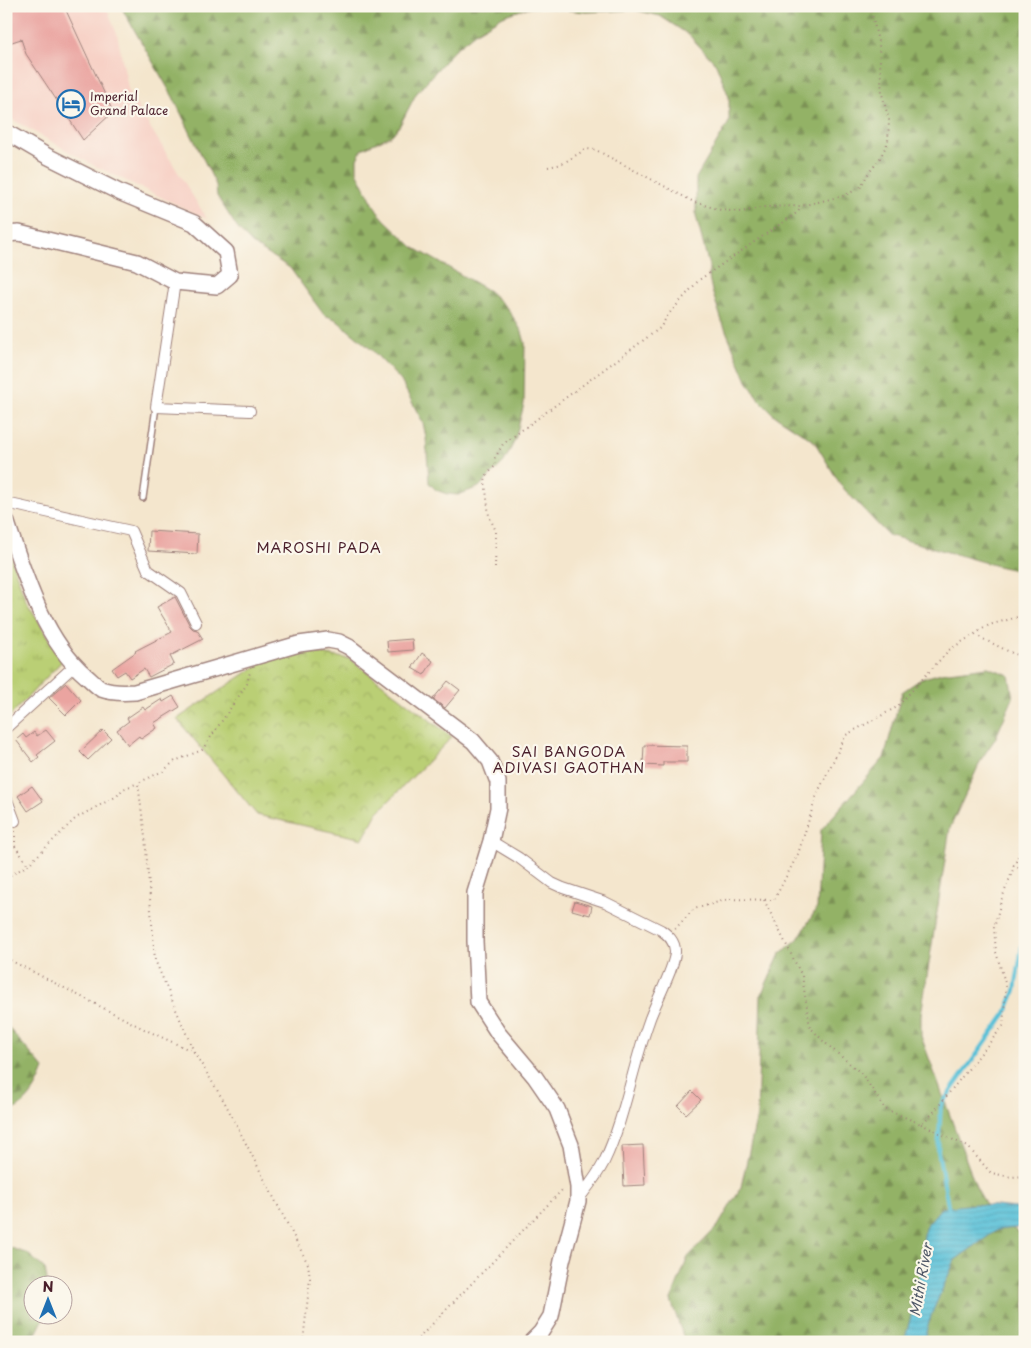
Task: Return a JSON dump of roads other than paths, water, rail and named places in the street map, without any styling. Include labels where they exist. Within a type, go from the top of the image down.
[{"type":"street","points":[[6,132],[47,156],[121,193],[194,223],[226,252],[230,275],[217,286],[176,282],[137,262],[19,234],[6,234]]},
{"type":"street","points":[[176,282],[156,406],[250,411]]},
{"type":"street","points":[[6,503],[131,530],[148,570],[181,593],[196,623]]},
{"type":"street","points":[[6,520],[21,564],[41,612],[59,646],[74,666],[100,688],[119,694],[135,692],[299,644],[328,640],[350,647],[473,741],[490,761],[498,782],[498,808],[491,841],[475,893],[478,1002],[498,1033],[536,1077],[557,1110],[571,1146],[578,1187],[578,1201],[562,1261],[551,1316],[541,1332],[530,1342]]},
{"type":"street","points":[[6,728],[74,666]]},
{"type":"street","points":[[6,797],[15,821]]},
{"type":"street","points":[[491,841],[519,858],[557,886],[605,902],[661,930],[675,944],[674,961],[656,1001],[637,1054],[613,1141],[602,1165],[578,1201]]},
{"type":"lane","points":[[143,498],[156,406]]},
{"type":"water","name":"Mithi River","points":[[974,1204],[1025,1209],[1025,1227],[997,1230],[955,1260],[932,1313],[923,1342],[904,1342],[917,1293],[925,1227],[941,1208]]},
{"type":"waterway","points":[[949,1211],[938,1151],[941,1105],[1006,1013],[1015,991],[1022,945],[1025,941]]},
{"type":"place","name":"Imperial Grand Palace","points":[[71,104]]},
{"type":"district","name":"MAROSHI PADA","points":[[319,548]]},
{"type":"district","name":"SAI BANGODA ADIVASI GAOTHAN","points":[[569,760]]}]
